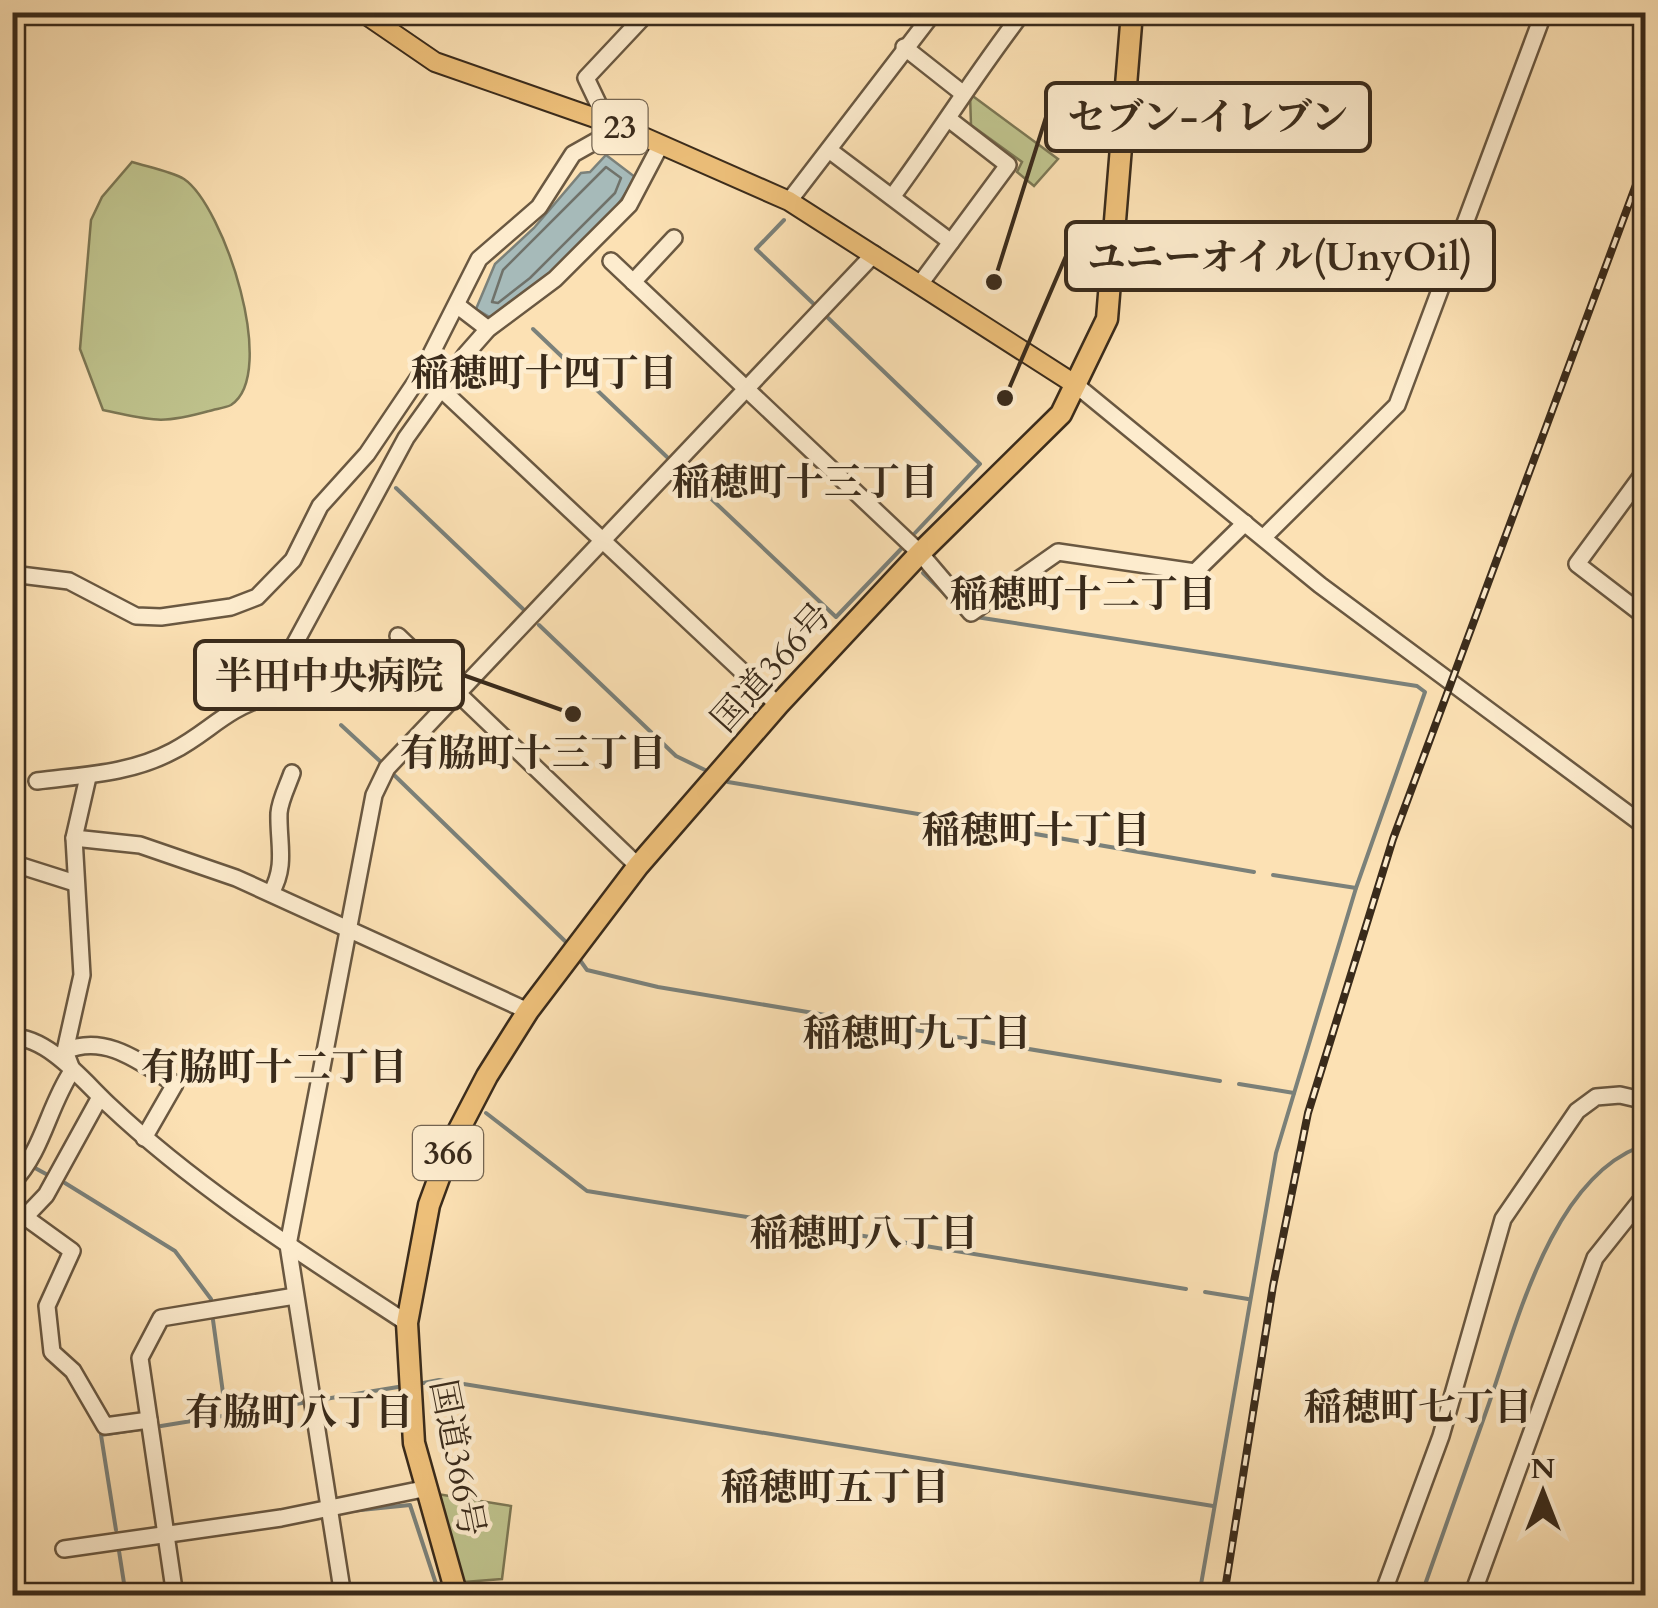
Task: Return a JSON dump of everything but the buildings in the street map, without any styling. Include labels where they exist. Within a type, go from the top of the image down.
[{"type":"highway","name":"国道366号","points":[[456,1596],[424,1489],[408,1385],[407,1323],[418,1249],[439,1174],[486,1076],[528,1012],[638,866],[778,706],[920,553],[1062,414],[1107,318],[1132,12]]},
{"type":"main road","name":"23","points":[[362,12],[435,62],[614,125],[789,201],[1076,386]]},
{"type":"street","points":[[12,574],[69,581],[136,616],[161,617],[231,607],[257,597],[293,560],[320,506],[367,454],[421,374],[479,259],[538,207],[573,154],[614,125],[586,78],[648,12]]},
{"type":"street","points":[[789,201],[934,12]]},
{"type":"street","points":[[892,198],[958,111],[961,92],[1022,12]]},
{"type":"street","points":[[1264,538],[1396,405],[1544,12]]},
{"type":"street","points":[[904,47],[961,92]]},
{"type":"street","points":[[920,284],[1008,165],[950,120]]},
{"type":"street","points":[[36,781],[88,778],[177,750],[233,707],[266,697],[374,494],[442,390],[488,329],[546,287],[629,204],[660,146]]},
{"type":"street","points":[[828,150],[952,242]]},
{"type":"street","points":[[633,282],[674,238]]},
{"type":"street","points":[[344,1596],[288,1245],[346,932],[380,781],[387,768],[874,254]]},
{"type":"street","points":[[611,261],[920,553],[971,613],[1058,552],[1194,572],[1245,523]]},
{"type":"street","points":[[458,306],[488,329]]},
{"type":"street","points":[[1076,386],[1320,585],[1644,824]]},
{"type":"street","points":[[442,390],[778,706]]},
{"type":"street","points":[[1646,470],[1577,564],[1646,617]]},
{"type":"street","points":[[398,636],[638,866]]},
{"type":"street","points":[[271,894],[280,878],[283,840],[279,812],[292,773]]},
{"type":"street","points":[[72,1071],[65,1051],[82,975],[74,838],[88,778]]},
{"type":"street","points":[[74,838],[140,845],[271,894],[346,932],[528,1012]]},
{"type":"street","points":[[12,863],[74,883]]},
{"type":"street","points":[[12,1036],[36,1043],[144,1138],[288,1245],[407,1323]]},
{"type":"street","points":[[65,1051],[78,1046],[114,1047],[174,1084],[144,1138]]},
{"type":"street","points":[[12,1182],[28,1165],[54,1099],[72,1071]]},
{"type":"street","points":[[1382,1596],[1440,1436],[1503,1219],[1577,1111],[1596,1097],[1620,1095],[1646,1101]]},
{"type":"street","points":[[100,1097],[46,1195],[19,1215],[72,1250],[47,1306],[52,1352],[73,1371],[105,1426],[149,1420]]},
{"type":"street","points":[[1472,1596],[1596,1258],[1642,1205]]},
{"type":"street","points":[[174,1596],[140,1358],[162,1318],[296,1296]]},
{"type":"street","points":[[64,1548],[330,1508],[424,1489]]},
{"type":"green space","points":[[970,94],[1058,159],[1034,186],[1017,172],[1022,162],[971,125]]},
{"type":"green space","points":[[132,162],[184,179],[215,221],[229,254],[248,327],[250,360],[244,387],[229,406],[166,419],[103,410],[80,349],[91,220],[102,197]]},
{"type":"green space","points":[[431,1493],[511,1506],[502,1579],[464,1582]]},
{"type":"water","points":[[606,155],[635,177],[608,217],[552,272],[493,319],[476,309],[495,264],[534,228],[581,173],[590,172]]},
{"type":"waterway","points":[[784,220],[756,249],[818,308]]},
{"type":"waterway","points":[[825,315],[980,464],[915,533]]},
{"type":"waterway","points":[[533,329],[667,457]]},
{"type":"waterway","points":[[684,473],[836,617],[901,549]]},
{"type":"waterway","points":[[396,488],[523,609]]},
{"type":"waterway","points":[[923,573],[967,615]]},
{"type":"waterway","points":[[976,617],[1417,686],[1425,692],[1356,888],[1276,1153],[1199,1596]]},
{"type":"waterway","points":[[539,625],[676,756],[705,770]]},
{"type":"waterway","points":[[341,725],[382,763]]},
{"type":"waterway","points":[[392,773],[568,944]]},
{"type":"waterway","points":[[728,782],[936,817]]},
{"type":"waterway","points":[[955,820],[1254,872]]},
{"type":"waterway","points":[[1273,875],[1356,888]]},
{"type":"waterway","points":[[577,956],[587,970],[658,987],[1220,1081]]},
{"type":"waterway","points":[[1239,1084],[1294,1093]]},
{"type":"waterway","points":[[486,1113],[587,1191],[870,1237]]},
{"type":"waterway","points":[[1421,1596],[1540,1260],[1582,1191],[1608,1165],[1639,1147],[1646,1149]]},
{"type":"waterway","points":[[35,1168],[46,1174]]},
{"type":"waterway","points":[[65,1183],[175,1251],[211,1299]]},
{"type":"waterway","points":[[889,1240],[1186,1289]]},
{"type":"waterway","points":[[1205,1292],[1248,1299]]},
{"type":"waterway","points":[[213,1320],[226,1415]]},
{"type":"waterway","points":[[418,1384],[439,1380],[1213,1506]]},
{"type":"waterway","points":[[325,1399],[404,1386]]},
{"type":"waterway","points":[[161,1426],[302,1403]]},
{"type":"waterway","points":[[116,1530],[101,1435],[140,1429]]},
{"type":"waterway","points":[[351,1511],[410,1505],[440,1596]]},
{"type":"waterway","points":[[119,1551],[126,1596]]},
{"type":"railway","points":[[1224,1596],[1273,1286],[1308,1113],[1393,839],[1646,158]]},
{"type":"place","name":"セブン-イレブン","points":[[994,282]]},
{"type":"place","name":"ユニーオイル(UnyOil)","points":[[1005,398]]},
{"type":"place","name":"半田中央病院","points":[[573,714]]},
{"type":"district","name":"稲穂町十四丁目","points":[[544,373]]},
{"type":"district","name":"稲穂町十三丁目","points":[[805,482]]},
{"type":"district","name":"稲穂町十二丁目","points":[[1083,594]]},
{"type":"district","name":"有脇町十三丁目","points":[[533,753]]},
{"type":"district","name":"稲穂町十丁目","points":[[1036,830]]},
{"type":"district","name":"稲穂町九丁目","points":[[917,1033]]},
{"type":"district","name":"有脇町十二丁目","points":[[274,1067]]},
{"type":"district","name":"稲穂町八丁目","points":[[864,1233]]},
{"type":"district","name":"稲穂町七丁目","points":[[1418,1407]]},
{"type":"district","name":"有脇町八丁目","points":[[299,1412]]},
{"type":"district","name":"稲穂町五丁目","points":[[835,1487]]}]
